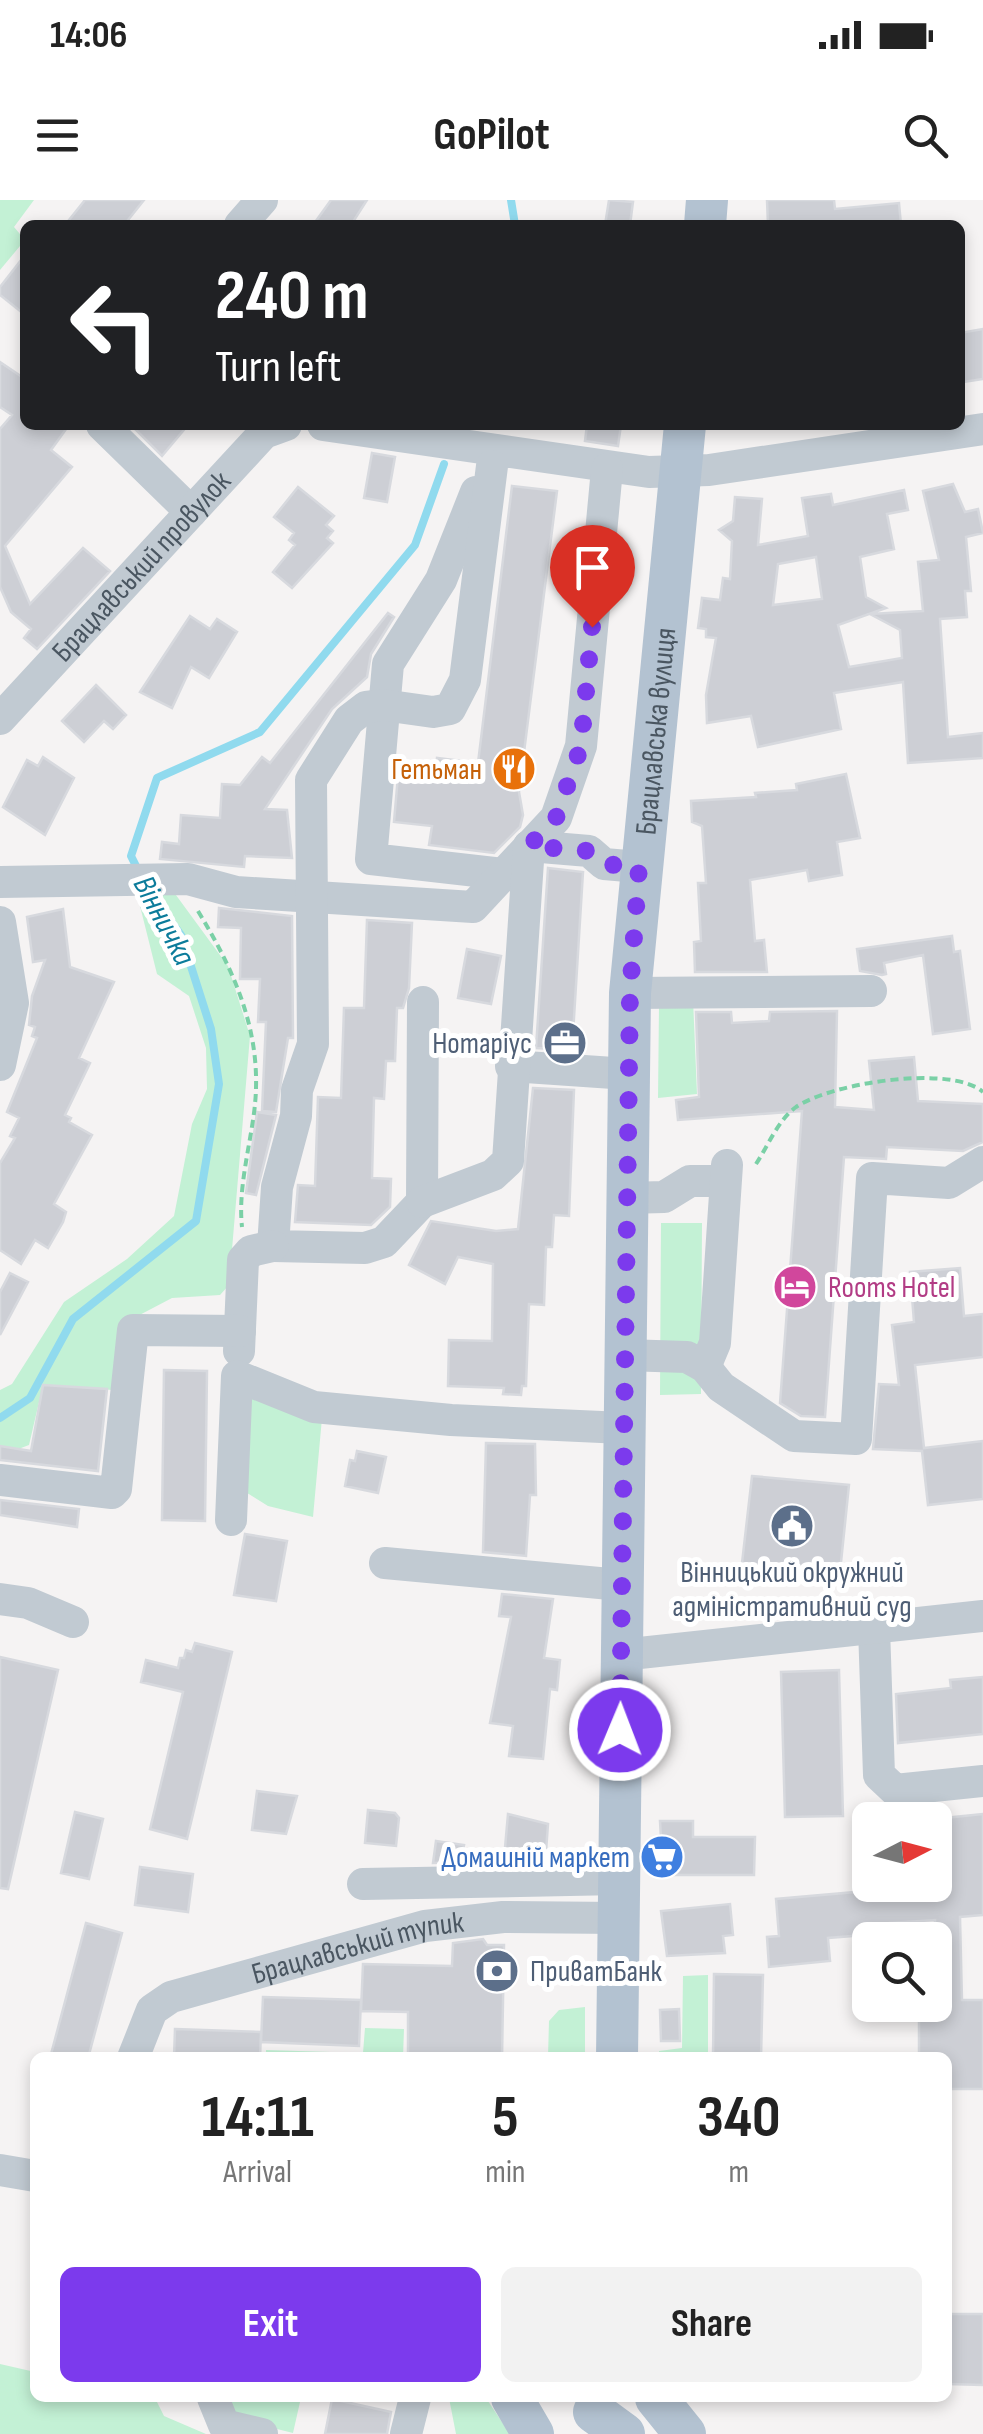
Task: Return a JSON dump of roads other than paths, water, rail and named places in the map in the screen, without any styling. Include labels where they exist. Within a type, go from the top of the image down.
[{"type":"main road","name":"Брацлавська вулиця","points":[[618,2052],[622,1428],[630,993],[639,867],[684,430]]},
{"type":"main road","points":[[514,2402],[533,2434]]},
{"type":"main road","points":[[636,2402],[636,2434]]},
{"type":"main road","points":[[659,2402],[685,2434]]},
{"type":"street","points":[[244,220],[262,200]]},
{"type":"street","points":[[349,430],[502,460],[680,472],[983,429]]},
{"type":"street","points":[[107,430],[191,512]]},
{"type":"street","name":"Брацлавський провулок","points":[[0,719],[264,433],[272,430]]},
{"type":"street","points":[[502,460],[481,479],[441,580],[388,664],[371,858],[504,874]]},
{"type":"street","points":[[273,1246],[278,1187],[296,1116],[297,1090],[313,1044],[311,780],[349,720],[366,707],[383,705],[433,712],[450,709],[465,680],[502,460]]},
{"type":"street","points":[[0,882],[169,879],[236,892],[473,907],[556,818],[581,746],[607,470]]},
{"type":"street","points":[[529,846],[589,851],[604,864],[639,867]]},
{"type":"street","points":[[231,1520],[243,1260],[251,1251],[273,1246],[364,1248],[384,1242],[422,1202],[504,1168],[508,1161],[511,1066],[529,846]]},
{"type":"street","points":[[0,922],[13,1003],[0,1065]]},
{"type":"street","points":[[630,993],[871,991]]},
{"type":"street","points":[[422,1002],[422,1202]]},
{"type":"street","points":[[511,1066],[628,1074]]},
{"type":"street","points":[[624,1354],[687,1356],[705,1367],[721,1387],[794,1436],[856,1439],[872,1178],[949,1183],[983,1162]]},
{"type":"street","points":[[626,1198],[664,1197],[690,1180],[734,1173],[715,1344],[705,1367]]},
{"type":"street","points":[[0,1480],[112,1492],[116,1488],[133,1330],[240,1332]]},
{"type":"street","points":[[238,1376],[246,1375],[314,1407],[451,1420],[622,1428]]},
{"type":"street","points":[[386,1563],[621,1585]]},
{"type":"street","points":[[0,1599],[28,1603],[74,1622]]},
{"type":"street","points":[[621,1655],[983,1616]]},
{"type":"street","points":[[874,1628],[880,1775],[895,1790],[983,1781]]},
{"type":"street","points":[[363,1884],[618,1899]]},
{"type":"street","name":"Брацлавський тупик","points":[[135,2052],[152,2010],[171,1996],[425,1926],[618,1899]]},
{"type":"street","points":[[0,2170],[30,2175]]},
{"type":"street","points":[[215,2402],[224,2425],[262,2434]]},
{"type":"street","points":[[406,2434],[414,2402]]},
{"type":"waterway","name":"Вінничка","points":[[511,200],[514,220]]},
{"type":"waterway","name":"Вінничка","points":[[138,870],[131,856],[157,778],[260,732],[415,545],[444,464]]},
{"type":"waterway","name":"Вінничка","points":[[0,1418],[30,1398],[73,1319],[196,1221],[219,1084],[211,1029],[181,935],[149,891]]},
{"type":"place","name":"Гетьман","points":[[514,769]]},
{"type":"place","name":"Нотаріус","points":[[565,1043]]},
{"type":"place","name":"Rooms Hotel","points":[[795,1287]]},
{"type":"place","name":"Вінницький окружний адміністративний суд","points":[[792,1526]]},
{"type":"place","name":"Домашній маркет","points":[[662,1857]]},
{"type":"place","name":"ПриватБанк","points":[[497,1971]]}]
